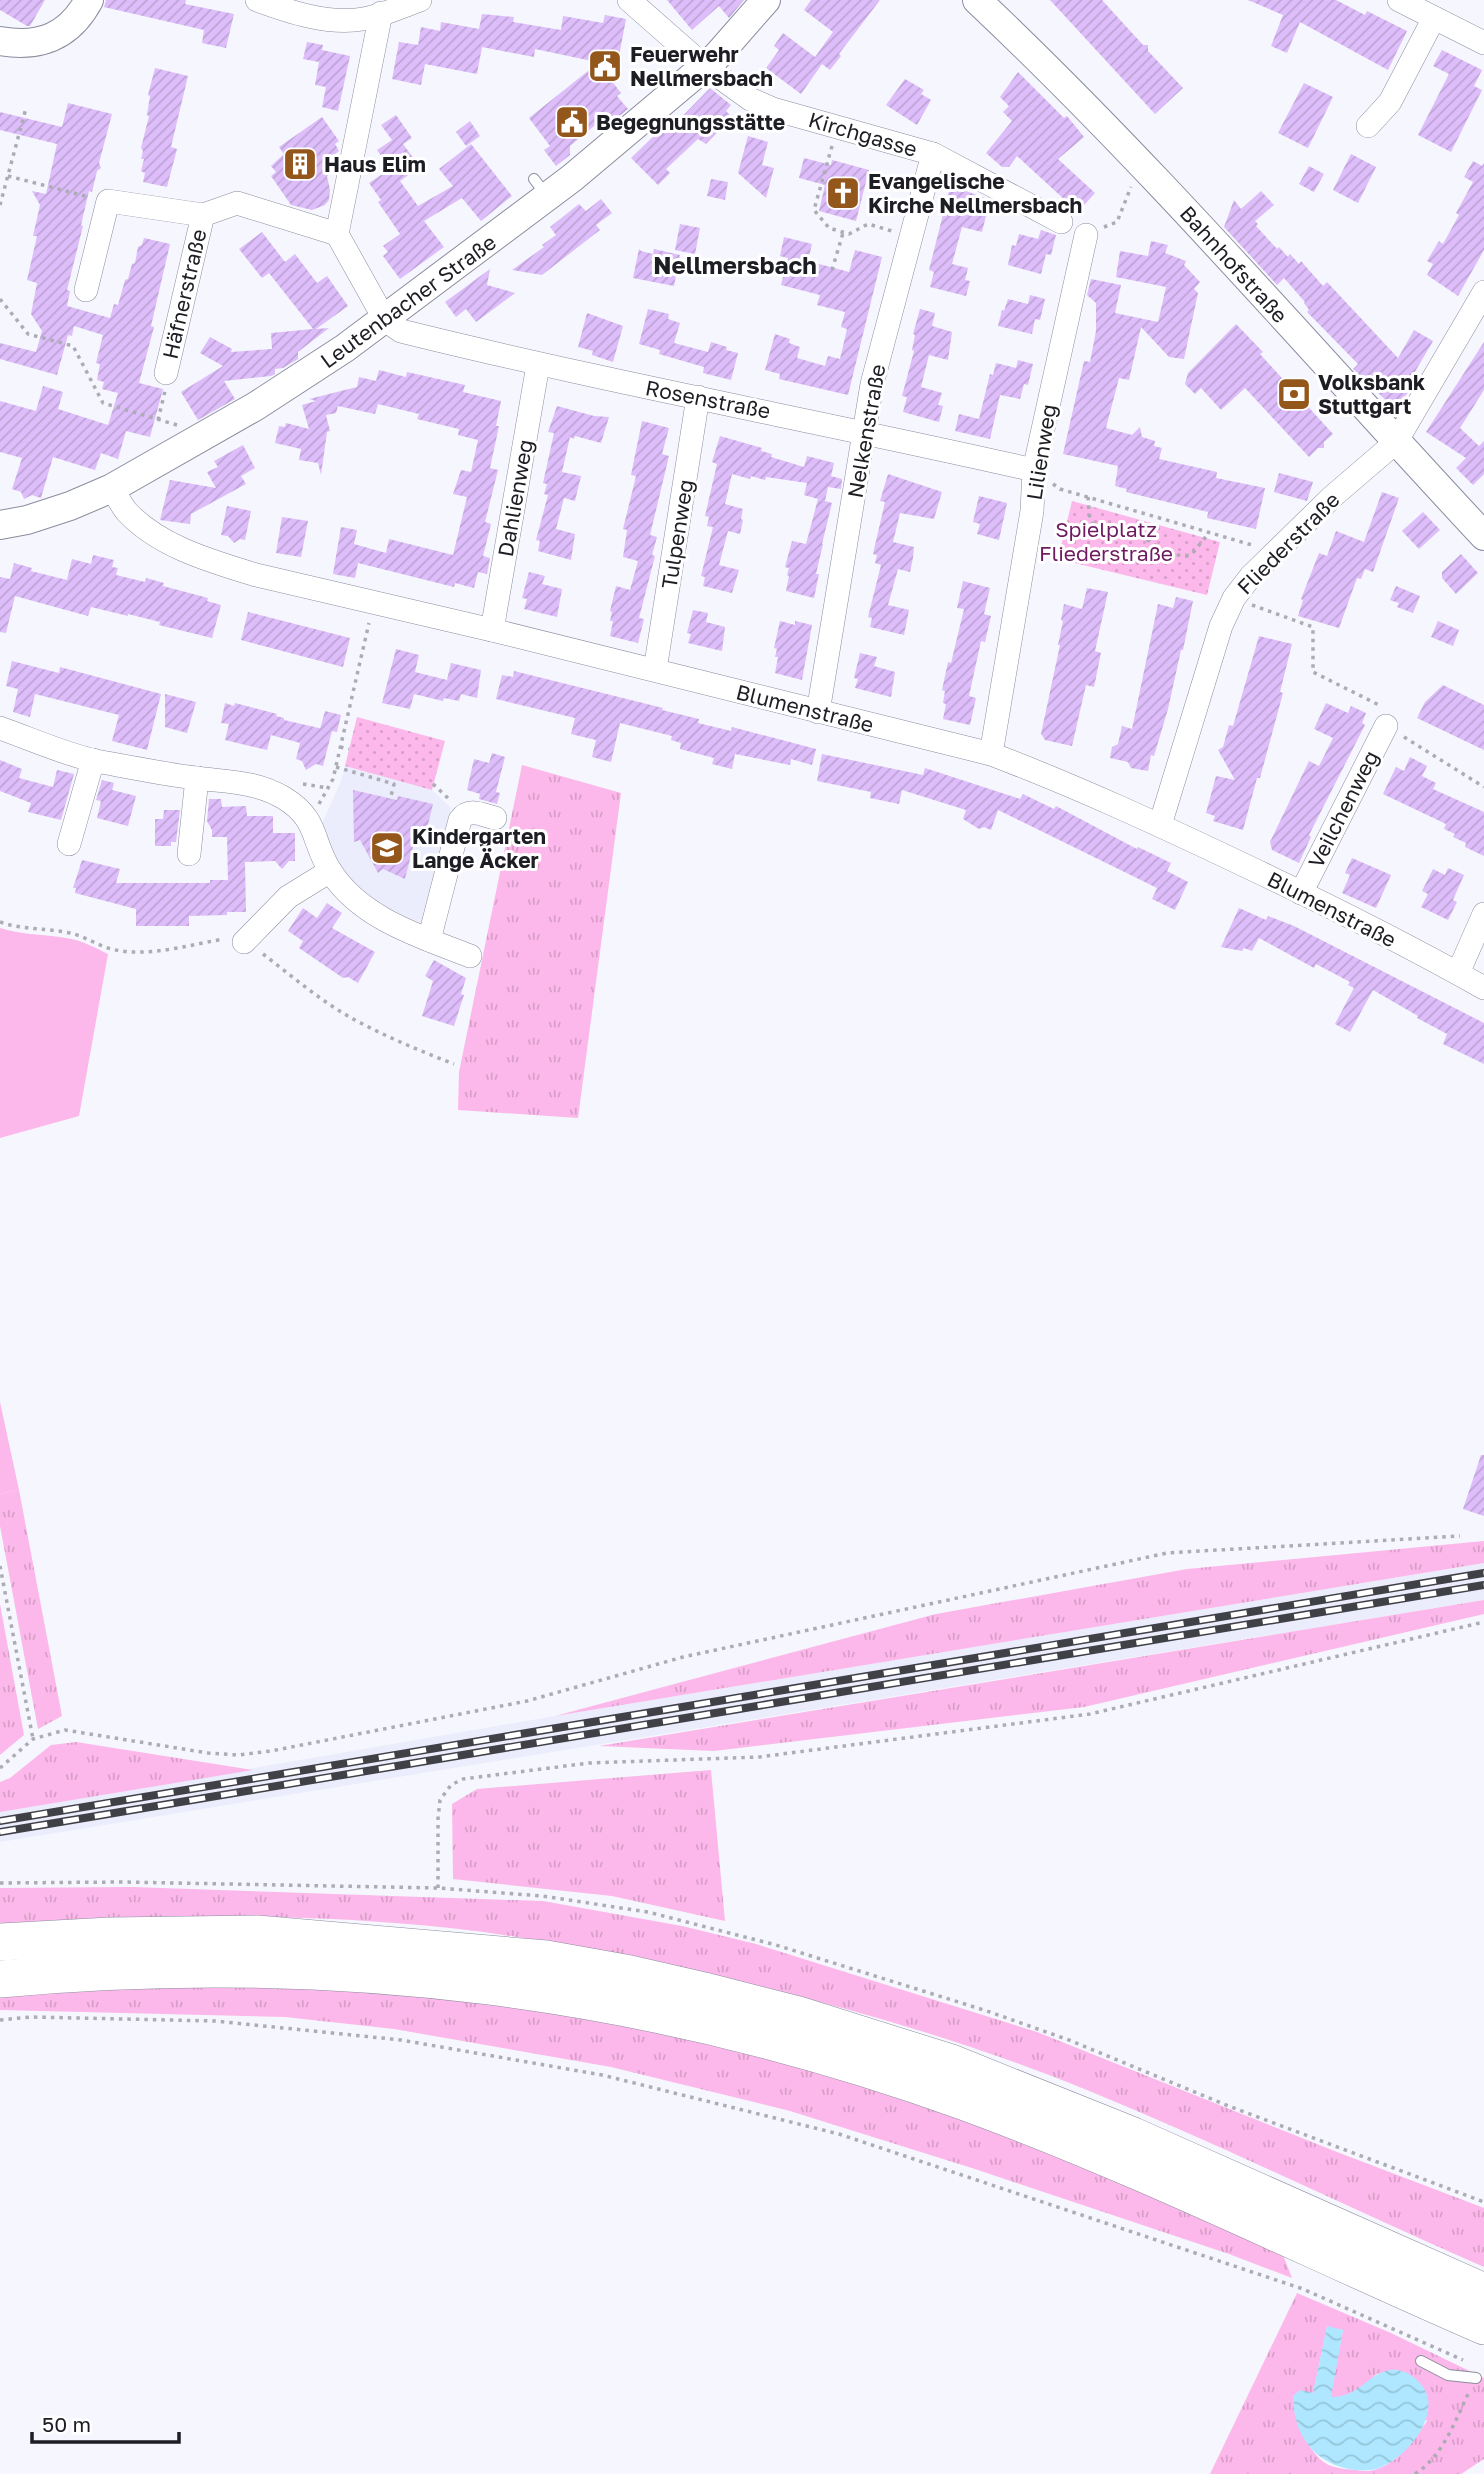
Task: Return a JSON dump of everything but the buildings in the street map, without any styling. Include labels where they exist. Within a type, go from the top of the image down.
[{"type":"highway","points":[[0,1942],[110,1936],[271,1935],[546,1959],[704,1991],[838,2027],[975,2072],[1133,2136],[1484,2292]]},
{"type":"highway","points":[[0,1979],[182,1969],[349,1971],[457,1981],[565,1996],[664,2014],[801,2049],[965,2102],[1117,2162],[1484,2326]]},
{"type":"street","points":[[0,41],[34,44],[51,37],[68,27],[81,14],[89,0]]},
{"type":"street","points":[[257,0],[333,20],[364,19],[420,0]]},
{"type":"street","name":"Kirchgasse","points":[[629,0],[704,65],[750,99],[773,109],[933,154],[1074,229]]},
{"type":"street","name":"Leutenbacher Straße","points":[[0,525],[27,520],[70,506],[112,488],[309,373],[385,320],[541,188],[717,55],[766,0]]},
{"type":"street","name":"Bahnhofstraße","points":[[977,0],[1058,77],[1147,169],[1484,536]]},
{"type":"street","points":[[1399,0],[1484,43]]},
{"type":"street","points":[[381,13],[337,234],[385,320]]},
{"type":"street","points":[[1368,126],[1390,102],[1434,18]]},
{"type":"street","name":"Nelkenstraße","points":[[818,712],[872,384],[933,154]]},
{"type":"street","points":[[86,290],[108,201]]},
{"type":"street","name":"Häfnerstraße","points":[[108,201],[203,215],[236,203],[337,234]]},
{"type":"street","name":"Häfnerstraße","points":[[166,373],[203,215]]},
{"type":"street","name":"Lilienweg","points":[[991,754],[1032,510],[1034,470],[1074,229]]},
{"type":"street","name":"Fliederstraße","points":[[1160,825],[1221,626],[1234,598],[1274,552],[1396,442],[1484,292]]},
{"type":"street","name":"Rosenstraße","points":[[385,320],[401,331],[538,365],[1034,470]]},
{"type":"street","name":"Dahlienweg","points":[[492,630],[538,365]]},
{"type":"street","name":"Tulpenweg","points":[[655,670],[698,397]]},
{"type":"street","name":"Blumenstraße","points":[[112,488],[125,510],[147,530],[218,563],[256,575],[492,630],[991,754],[1057,779],[1160,825],[1301,892],[1484,988]]},
{"type":"street","name":"Veilchenweg","points":[[1301,892],[1386,726]]},
{"type":"street","points":[[0,728],[93,760],[197,778],[241,782],[281,796],[297,807],[310,821],[330,872],[360,903],[388,922],[470,956]]},
{"type":"street","points":[[69,844],[93,760]]},
{"type":"street","points":[[189,853],[197,778]]},
{"type":"street","points":[[429,940],[460,820],[464,813],[470,812],[495,818]]},
{"type":"street","points":[[244,942],[288,898],[330,872]]},
{"type":"street","points":[[1458,973],[1484,914]]},
{"type":"lane","points":[[1421,2361],[1448,2375],[1476,2378]]},
{"type":"path","points":[[0,205],[26,107]]},
{"type":"path","points":[[837,127],[826,175],[814,210],[829,228],[844,233],[849,234],[868,225],[911,236]]},
{"type":"path","points":[[1074,229],[1117,222],[1130,189],[1147,169]]},
{"type":"path","points":[[8,176],[108,201]]},
{"type":"path","points":[[832,271],[844,233]]},
{"type":"path","points":[[0,299],[28,334],[73,346],[103,403],[177,425],[188,445]]},
{"type":"path","points":[[158,420],[168,382],[166,373]]},
{"type":"path","points":[[1034,470],[1060,489],[1274,552]]},
{"type":"path","points":[[1088,497],[1090,520],[1095,527],[1128,531],[1175,556],[1191,555],[1209,533]]},
{"type":"path","points":[[1234,598],[1313,627],[1313,672],[1381,706],[1386,726],[1484,787]]},
{"type":"path","points":[[310,821],[333,779],[374,602]]},
{"type":"path","points":[[340,747],[349,749]]},
{"type":"path","points":[[336,767],[394,784],[390,800]]},
{"type":"path","points":[[0,922],[14,927],[70,933],[123,951],[178,948],[239,939],[354,1019],[404,1044],[454,1064]]},
{"type":"path","points":[[0,1768],[33,1739],[65,1730],[208,1753],[238,1755],[271,1751],[527,1701],[683,1657],[1167,1553],[1461,1536]]},
{"type":"path","points":[[0,1566],[33,1739]]},
{"type":"path","points":[[438,1888],[440,1800],[451,1785],[464,1779],[589,1763],[759,1757],[1090,1714],[1484,1622]]},
{"type":"path","points":[[0,2020],[31,2017],[215,2021],[401,2040],[602,2075],[839,2134],[1303,2290],[1481,2368],[1448,2436],[1429,2465],[1415,2474]]},
{"type":"shaded area","name":"Kindergarten Lange Äcker","points":[[345,766],[432,790],[451,808],[423,924],[375,902],[343,872],[322,824]]},
{"type":"shaded area","points":[[1484,1563],[1484,1600],[0,1842],[0,1812],[555,1716]]},
{"type":"green space","name":"Spielplatz Fliederstraße","points":[[1072,501],[1220,542],[1207,595],[1058,559]]},
{"type":"green space","points":[[357,717],[445,741],[432,790],[345,766]]},
{"type":"green space","points":[[522,765],[621,793],[578,1118],[458,1110],[459,1072]]},
{"type":"green space","points":[[0,928],[72,939],[108,954],[79,1116],[0,1138]]},
{"type":"green space","points":[[0,1402],[19,1490],[0,1494]]},
{"type":"green space","points":[[19,1490],[62,1716],[38,1729],[0,1526],[0,1494]]},
{"type":"green space","points":[[1484,1541],[1484,1563],[555,1716],[936,1614],[1187,1569]]},
{"type":"green space","points":[[1484,1600],[1484,1614],[1084,1707],[714,1751],[599,1746]]},
{"type":"green space","points":[[0,1604],[24,1735],[0,1755]]},
{"type":"green space","points":[[76,1742],[253,1770],[0,1812],[0,1782],[10,1778],[51,1745]]},
{"type":"green space","points":[[711,1770],[725,1921],[612,1896],[453,1879],[452,1804],[477,1789]]},
{"type":"green space","points":[[132,1887],[543,1901],[682,1926],[756,1944],[1037,2032],[1484,2208],[1484,2267],[1187,2133],[1034,2069],[870,2016],[704,1974],[524,1938],[338,1919],[169,1917],[0,1926],[0,1888]]},
{"type":"green space","points":[[132,1983],[370,1988],[552,2009],[707,2040],[843,2076],[993,2129],[1282,2252],[1292,2278],[1229,2254],[975,2169],[790,2111],[611,2067],[394,2029],[285,2017],[0,2010],[0,1991]]},
{"type":"green space","points":[[1297,2293],[1391,2333],[1484,2378],[1484,2459],[1461,2474],[1210,2474]],"holes":[[[1327,2327],[1343,2330],[1330,2398],[1350,2394],[1378,2373],[1427,2421],[1399,2455],[1385,2466],[1372,2471],[1342,2468],[1324,2462],[1305,2438],[1295,2413],[1293,2396],[1309,2392],[1313,2394]]]},
{"type":"water","points":[[1327,2326],[1343,2330],[1331,2397],[1350,2393],[1380,2373],[1397,2370],[1415,2378],[1428,2399],[1428,2411],[1418,2436],[1398,2457],[1376,2469],[1355,2470],[1328,2462],[1309,2446],[1297,2423],[1293,2396],[1300,2390],[1313,2393]]},
{"type":"railway","points":[[0,1821],[1484,1573]]},
{"type":"railway","points":[[0,1832],[1484,1585]]},
{"type":"place","name":"Feuerwehr Nellmersbach","points":[[605,66]]},
{"type":"place","name":"Begegnungsstätte","points":[[572,122]]},
{"type":"place","name":"Haus Elim","points":[[300,164]]},
{"type":"place","name":"Evangelische Kirche Nellmersbach","points":[[843,193]]},
{"type":"place","name":"Volksbank Stuttgart","points":[[1294,394]]},
{"type":"place","name":"Kindergarten Lange Äcker","points":[[387,848]]},
{"type":"district","name":"Nellmersbach","points":[[735,264]]}]
